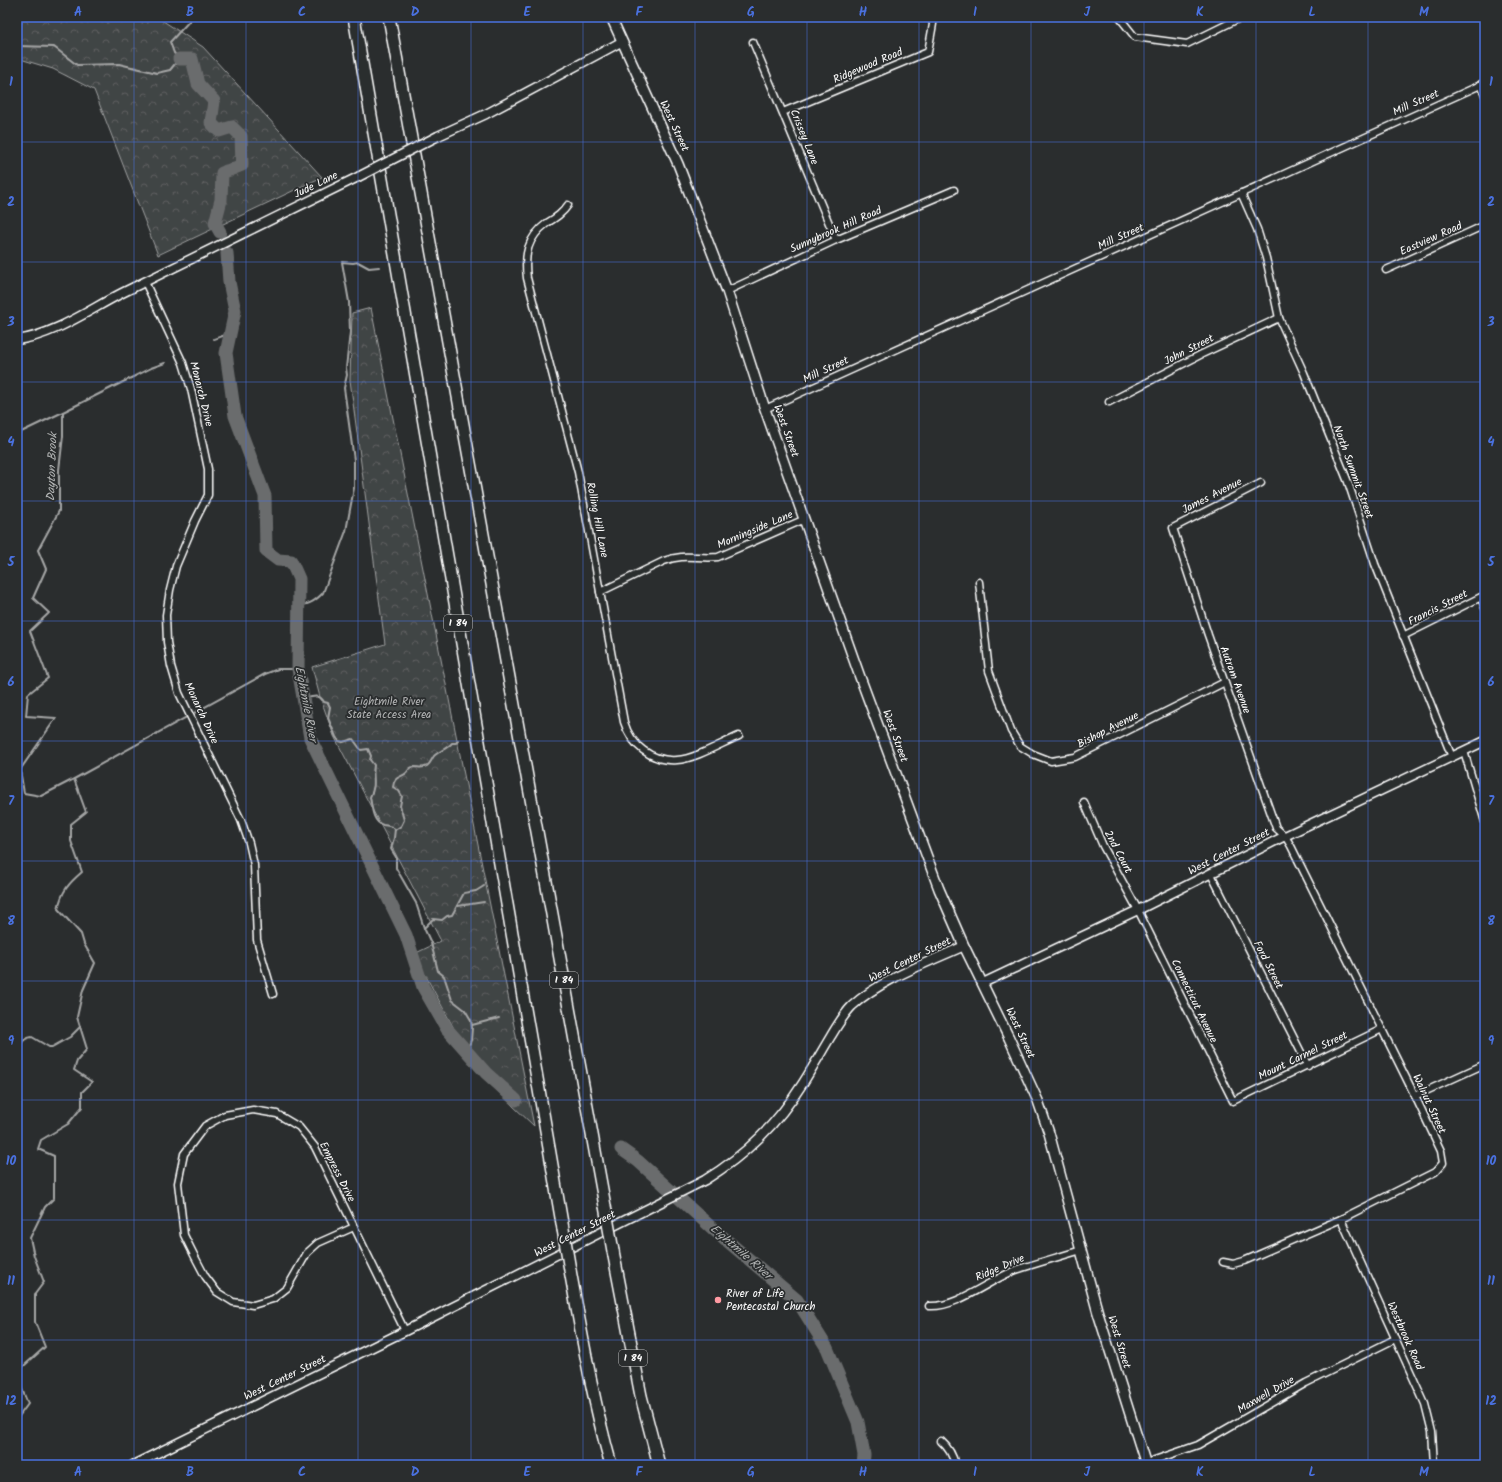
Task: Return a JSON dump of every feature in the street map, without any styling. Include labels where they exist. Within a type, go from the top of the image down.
[{"type":"highway","name":"I 84","points":[[354,17],[570,1270],[594,1399],[611,1465]]},
{"type":"highway","name":"I 84","points":[[390,17],[394,51],[613,1251],[639,1389],[658,1465]]},
{"type":"main road","name":"West Street","points":[[611,17],[678,164],[726,291],[765,409],[860,677],[939,889],[964,946],[1038,1101],[1049,1133],[1098,1313],[1146,1464]]},
{"type":"street","name":"Ridgewood Road","points":[[783,112],[928,52],[933,24],[931,17]]},
{"type":"street","points":[[1119,17],[1134,37],[1187,44],[1242,17]]},
{"type":"street","name":"Jude Lane","points":[[17,340],[26,339],[58,327],[438,136],[486,114],[622,42]]},
{"type":"street","name":"Crissey Lane","points":[[753,42],[836,240]]},
{"type":"street","points":[[1483,84],[1485,95]]},
{"type":"street","name":"Mill Street","points":[[765,409],[1483,84]]},
{"type":"street","name":"Sunnybrook Hill Road","points":[[726,291],[836,240],[954,190]]},
{"type":"street","name":"North Summit Street","points":[[1241,193],[1257,229],[1266,258],[1279,318],[1304,373],[1348,482],[1375,564],[1452,757]]},
{"type":"street","name":"Rolling Hill Lane","points":[[568,205],[564,212],[537,233],[530,242],[526,253],[525,266],[578,472],[627,733],[642,750],[651,756],[664,760],[677,760],[690,757],[739,736]]},
{"type":"street","name":"Eastview Road","points":[[1386,270],[1485,225]]},
{"type":"street","name":"Monarch Drive","points":[[145,282],[183,362],[191,389],[208,469],[208,495],[176,566],[170,590],[166,615],[167,642],[171,666],[179,693],[241,820],[249,843],[254,865],[257,940],[273,994]]},
{"type":"street","name":"John Street","points":[[1109,402],[1202,354],[1279,318]]},
{"type":"street","name":"James Avenue","points":[[1173,528],[1261,483]]},
{"type":"street","name":"Morningside Lane","points":[[600,592],[674,557],[718,557],[805,519]]},
{"type":"street","name":"Autram Avenue","points":[[1173,528],[1208,635],[1226,682],[1276,828],[1285,836]]},
{"type":"street","name":"Bishop Avenue","points":[[979,582],[989,671],[1010,731],[1020,746],[1033,754],[1051,761],[1075,757],[1226,682]]},
{"type":"street","name":"Francis Street","points":[[1403,636],[1481,597],[1485,608]]},
{"type":"street","name":"West Center Street","points":[[982,983],[1138,910],[1285,836],[1485,741]]},
{"type":"street","points":[[1464,751],[1485,822]]},
{"type":"street","name":"2nd Court","points":[[1084,802],[1103,846],[1138,910]]},
{"type":"street","name":"Walnut Street","points":[[1223,1262],[1233,1264],[1244,1261],[1340,1219],[1435,1172],[1443,1163],[1441,1151],[1415,1096],[1285,836]]},
{"type":"street","name":"Ford Street","points":[[1211,874],[1308,1066]]},
{"type":"street","name":"Connecticut Avenue","points":[[1138,910],[1233,1101]]},
{"type":"street","name":"West Center Street","points":[[133,1465],[686,1191],[723,1169],[760,1139],[775,1122],[803,1083],[851,1007],[866,994],[882,984],[964,946]]},
{"type":"street","name":"Mount Carmel Street","points":[[1233,1101],[1382,1029]]},
{"type":"street","points":[[1415,1096],[1485,1064]]},
{"type":"street","name":"Empress Drive","points":[[354,1227],[318,1243],[307,1253],[287,1288],[273,1299],[253,1305],[233,1302],[218,1292],[204,1276],[184,1235],[178,1183],[184,1154],[205,1126],[225,1115],[253,1110],[277,1114],[299,1127],[315,1147],[405,1331]]},
{"type":"street","name":"Westbrook Road","points":[[1340,1219],[1425,1404],[1429,1418],[1434,1465]]},
{"type":"street","name":"Ridge Drive","points":[[929,1306],[939,1306],[952,1302],[997,1278],[1081,1250]]},
{"type":"street","name":"Maxwell Drive","points":[[1146,1464],[1198,1446],[1306,1383],[1395,1339]]},
{"type":"street","points":[[940,1441],[948,1447],[954,1458],[955,1465]]},
{"type":"green space","points":[[17,17],[157,17],[203,47],[322,177],[158,255],[94,90],[53,69],[17,58]]},
{"type":"green space","name":"Eightmile River State Access Area","points":[[371,308],[534,1126],[489,1083],[465,1049],[414,954],[441,941],[334,736],[320,697],[312,667],[385,644],[350,380],[352,313]]},
{"type":"waterway","name":"Eightmile River","points":[[17,46],[54,47],[77,65],[119,64],[157,73],[170,70],[179,59],[174,53],[170,42],[193,17]]},
{"type":"waterway","name":"Eightmile River","points":[[179,59],[192,59],[198,84],[214,101],[211,123],[219,131],[232,127],[241,136],[242,165],[222,173],[221,200],[215,223],[220,232]]},
{"type":"waterway","name":"Eightmile River","points":[[227,253],[229,282],[235,311],[226,353],[235,416],[265,496],[266,551],[278,560],[291,561],[299,579],[298,669],[310,738],[406,935],[423,987],[447,1029],[486,1073],[516,1100]]},
{"type":"waterway","points":[[299,605],[312,602],[323,593],[346,531],[354,488],[354,460],[344,388],[347,375],[346,368],[350,332],[349,302],[342,262],[358,262],[369,268],[379,267]]},
{"type":"waterway","name":"Dayton Brook","points":[[214,339],[231,333]]},
{"type":"waterway","name":"Dayton Brook","points":[[74,779],[41,796],[24,793],[20,770],[56,718],[26,716],[28,694],[48,678],[30,631],[49,613],[33,598],[46,569],[38,550],[59,511],[59,470],[63,436],[63,412],[151,368],[165,363]]},
{"type":"waterway","points":[[17,434],[63,412]]},
{"type":"waterway","name":"Dayton Brook","points":[[17,1372],[45,1347],[35,1322],[35,1294],[44,1282],[34,1256],[30,1238],[45,1207],[54,1198],[54,1156],[38,1149],[41,1140],[68,1124],[82,1107],[82,1092],[92,1082],[74,1070],[77,1061],[87,1049],[77,1017],[83,990],[95,963],[84,944],[81,934],[58,909],[61,897],[66,888],[82,872],[71,841],[71,824],[86,812],[74,779],[265,674],[278,669],[298,669]]},
{"type":"waterway","points":[[303,699],[320,697],[324,702],[328,703],[330,707],[328,718],[339,741],[343,742],[353,739],[361,750],[368,749],[371,756],[370,760],[374,765],[374,785],[370,797],[373,813],[379,823],[395,829],[391,849],[396,857],[396,868],[416,903],[424,928],[431,943],[438,971],[444,976],[452,1000],[465,1010],[471,1020],[471,1040],[467,1052]]},
{"type":"waterway","points":[[395,830],[401,826],[404,820],[400,806],[402,796],[399,791],[393,787],[397,778],[411,768],[422,768],[427,766],[436,754],[452,743],[456,743],[458,740]]},
{"type":"waterway","points":[[424,928],[433,919],[442,920],[447,916],[452,915],[464,893],[476,891],[484,886]]},
{"type":"waterway","points":[[458,906],[484,902]]},
{"type":"waterway","points":[[472,1025],[499,1018]]},
{"type":"waterway","points":[[17,1060],[20,1057],[21,1044],[28,1038],[32,1037],[49,1047],[52,1047],[70,1037],[80,1027]]},
{"type":"waterway","name":"Eightmile River","points":[[621,1149],[638,1161],[712,1228],[797,1300],[827,1348],[858,1422],[864,1455],[863,1465]]},
{"type":"waterway","name":"Dayton Brook","points":[[17,1377],[28,1404],[17,1419]]},
{"type":"place","name":"River of Life Pentecostal Church","points":[[718,1300]]}]
